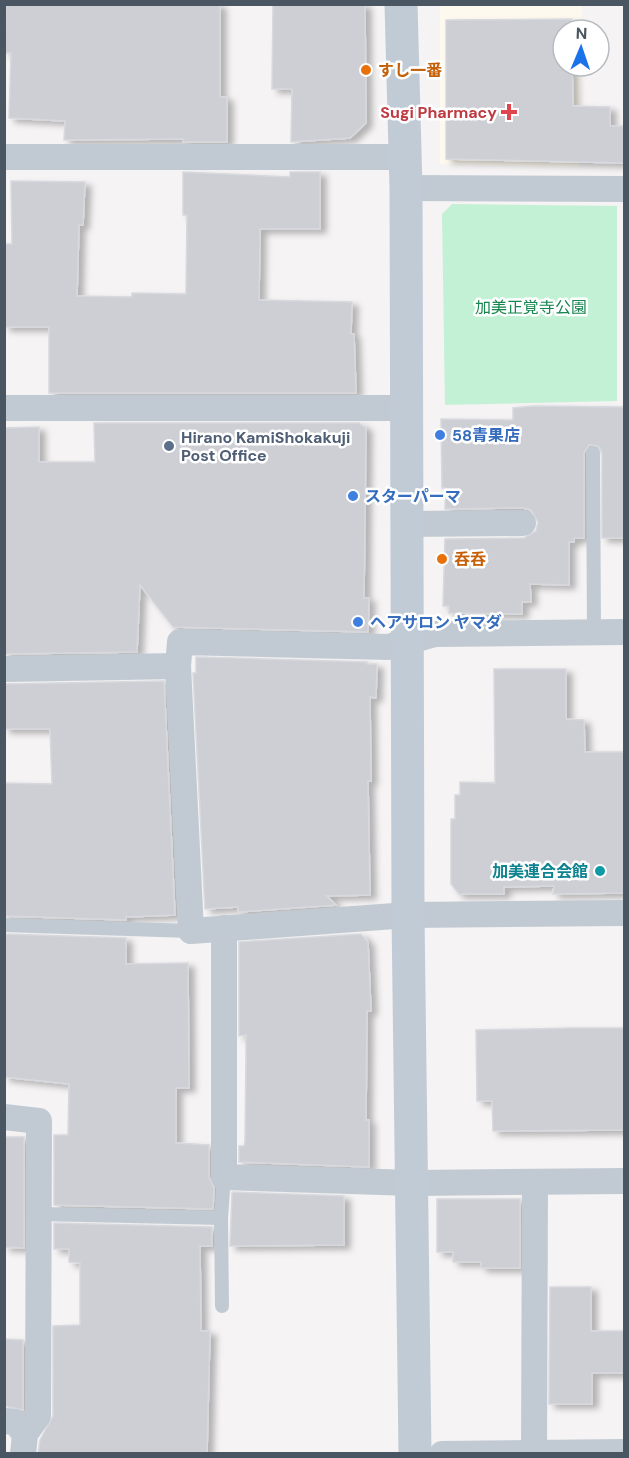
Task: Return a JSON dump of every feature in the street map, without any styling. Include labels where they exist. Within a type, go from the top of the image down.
[{"type":"street","points":[[401,4],[406,172],[408,915],[415,1454]]},
{"type":"street","points":[[4,157],[406,172],[624,189]]},
{"type":"street","points":[[4,408],[405,408]]},
{"type":"street","points":[[406,524],[522,523]]},
{"type":"street","points":[[624,632],[435,634],[407,639],[388,646],[180,642],[178,666],[190,931],[408,915],[624,913]]},
{"type":"street","points":[[4,669],[178,666]]},
{"type":"street","points":[[224,928],[224,1177],[413,1183],[624,1181]]},
{"type":"street","points":[[4,1117],[39,1121],[38,1416],[18,1436]]},
{"type":"street","points":[[534,1453],[535,1182]]},
{"type":"street","points":[[442,1454],[624,1452]]},
{"type":"lane","points":[[592,453],[594,632]]},
{"type":"lane","points":[[4,925],[190,931]]},
{"type":"lane","points":[[222,1306],[221,1218],[224,1177]]},
{"type":"lane","points":[[39,1214],[221,1218]]},
{"type":"shaded area","name":"Sugi Pharmacy","points":[[440,5],[582,5],[581,18],[551,18],[551,78],[581,78],[579,167],[440,164]]},
{"type":"green space","name":"加美正覚寺公園","points":[[452,204],[617,206],[617,401],[445,405],[442,214]]},
{"type":"building","points":[[6,4],[220,4],[220,97],[227,97],[227,142],[183,142],[183,139],[64,140],[65,121],[9,118],[11,53],[5,53]]},
{"type":"building","points":[[273,4],[365,4],[366,123],[350,138],[291,142],[292,89],[272,89]]},
{"type":"building","name":"Sugi Pharmacy","points":[[551,19],[551,78],[572,78],[573,106],[610,107],[610,126],[624,126],[624,163],[446,159],[446,20]]},
{"type":"building","points":[[183,172],[290,177],[290,172],[320,172],[320,229],[260,229],[259,300],[352,302],[351,334],[354,334],[356,393],[49,393],[49,327],[4,327],[4,244],[12,244],[11,181],[85,182],[83,225],[79,225],[77,296],[132,297],[132,293],[186,294],[187,215],[183,215]]},
{"type":"building","points":[[533,406],[624,407],[624,538],[602,538],[602,452],[598,446],[589,445],[584,453],[584,538],[574,538],[574,542],[569,542],[569,585],[530,584],[531,602],[522,602],[522,614],[449,613],[449,606],[443,606],[445,539],[524,538],[536,531],[538,522],[531,510],[523,508],[445,509],[446,488],[442,488],[441,419],[513,420],[513,408]]},
{"type":"building","points":[[94,423],[359,423],[366,428],[364,598],[369,598],[368,632],[173,627],[140,585],[137,652],[4,654],[4,428],[39,427],[39,462],[95,462]]},
{"type":"building","points":[[196,657],[377,664],[376,698],[370,697],[371,781],[368,781],[370,895],[327,896],[336,905],[238,912],[238,907],[205,909],[193,673],[196,673]]},
{"type":"building","points":[[494,669],[566,669],[566,719],[584,720],[585,752],[624,752],[624,893],[553,894],[554,886],[504,887],[504,894],[459,894],[451,884],[451,819],[455,819],[455,795],[460,795],[460,782],[495,783]]},
{"type":"building","points":[[164,681],[175,915],[126,917],[126,920],[4,916],[4,783],[52,784],[50,729],[4,729],[4,684]]},
{"type":"building","points":[[4,934],[126,938],[126,964],[188,963],[189,1088],[176,1088],[176,1143],[209,1145],[209,1177],[214,1188],[213,1209],[54,1205],[54,1135],[68,1135],[69,1084],[4,1077]]},
{"type":"building","points":[[361,934],[368,942],[371,1011],[367,1011],[366,1120],[369,1120],[369,1167],[239,1162],[239,1146],[244,1146],[245,1142],[246,1035],[239,1036],[239,942]]},
{"type":"building","points":[[624,1028],[624,1130],[493,1131],[492,1101],[477,1101],[476,1030]]},
{"type":"building","points":[[4,1137],[24,1137],[24,1248],[4,1247]]},
{"type":"building","points":[[232,1192],[344,1196],[344,1245],[230,1246]]},
{"type":"building","points":[[437,1199],[520,1199],[520,1268],[481,1268],[481,1262],[453,1262],[453,1252],[437,1252]]},
{"type":"building","points":[[54,1223],[212,1227],[212,1246],[200,1246],[201,1331],[210,1331],[207,1454],[38,1454],[40,1440],[53,1416],[53,1326],[80,1325],[80,1263],[69,1262],[69,1249],[54,1249]]},
{"type":"building","points":[[550,1287],[591,1287],[591,1331],[624,1331],[624,1373],[592,1373],[592,1404],[549,1404]]},
{"type":"building","points":[[4,1339],[23,1340],[23,1410],[4,1406]]},
{"type":"place","name":"すし一番","points":[[366,70]]},
{"type":"place","name":"Sugi Pharmacy","points":[[509,112]]},
{"type":"place","name":"58青果店","points":[[440,435]]},
{"type":"place","name":"Hirano KamiShokakuji Post Office","points":[[169,446]]},
{"type":"place","name":"スターパーマ","points":[[353,496]]},
{"type":"place","name":"呑呑","points":[[442,559]]},
{"type":"place","name":"ヘアサロン ヤマダ","points":[[358,622]]},
{"type":"place","name":"加美連合会館","points":[[600,871]]}]
